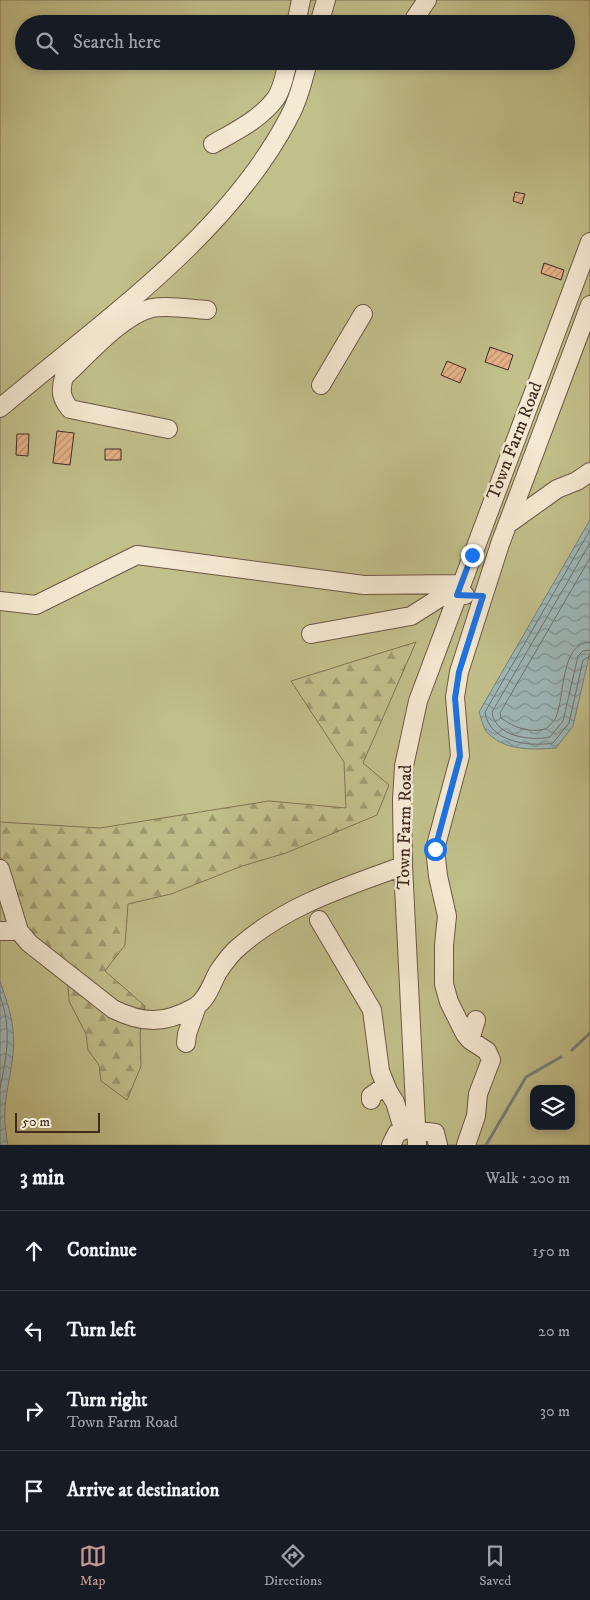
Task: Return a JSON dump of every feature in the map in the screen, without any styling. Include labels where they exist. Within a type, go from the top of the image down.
[{"type":"street","points":[[298,15],[301,0]]},
{"type":"street","points":[[322,15],[326,0]]},
{"type":"street","points":[[418,15],[427,0]]},
{"type":"street","points":[[212,144],[242,127],[265,110],[276,98],[285,70]]},
{"type":"street","points":[[0,408],[60,357],[129,303],[223,210],[264,157],[288,119],[297,100],[305,70]]},
{"type":"street","name":"Town Farm Road","points":[[413,1135],[402,799],[404,766],[410,730],[418,701],[590,242]]},
{"type":"street","points":[[466,1145],[476,1116],[478,1094],[491,1060],[487,1051],[470,1040],[449,1002],[444,984],[444,946],[448,916],[438,876],[435,849],[460,756],[455,698],[459,672],[483,596],[590,305]]},
{"type":"street","points":[[168,429],[70,409],[62,400],[61,389],[64,377],[124,322],[140,312],[153,308],[206,310]]},
{"type":"street","points":[[321,385],[363,314]]},
{"type":"street","points":[[508,524],[556,489],[577,481],[590,472]]},
{"type":"street","points":[[0,601],[36,605],[137,555],[364,584],[459,590],[483,596]]},
{"type":"street","points":[[311,634],[411,616],[441,597],[459,590]]},
{"type":"street","points":[[186,1043],[197,1006],[207,994],[219,971],[240,946],[282,915],[319,896],[403,866]]},
{"type":"street","points":[[0,869],[19,930],[29,943],[113,1009],[128,1017],[147,1022],[170,1018],[197,1006]]},
{"type":"street","points":[[319,896],[319,920]]},
{"type":"street","points":[[299,906],[319,920],[372,1010],[380,1071],[385,1086],[413,1135]]},
{"type":"street","points":[[0,931],[19,930]]},
{"type":"street","points":[[470,1040],[476,1020]]},
{"type":"street","points":[[371,1100],[371,1096],[385,1086]]},
{"type":"street","points":[[392,1145],[396,1133],[413,1135],[435,1133],[438,1145]]},
{"type":"green space","points":[[0,0],[590,0],[590,1145],[0,1145]]},
{"type":"green space","points":[[416,642],[363,763],[389,785],[377,815],[286,853],[242,866],[171,894],[128,904],[125,945],[105,971],[145,1006],[140,1033],[141,1066],[127,1100],[101,1081],[99,1065],[88,1050],[86,1034],[69,1001],[67,974],[21,921],[4,861],[0,857],[0,822],[100,828],[269,801],[346,808],[344,762],[291,681]]},
{"type":"water","points":[[590,520],[590,652],[573,726],[556,748],[528,749],[509,746],[493,738],[486,731],[479,712]]},
{"type":"water","points":[[0,982],[9,1008],[14,1035],[5,1108],[8,1145],[0,1145]]},
{"type":"building","points":[[515,192],[525,194],[522,204],[513,201]]},
{"type":"building","points":[[544,263],[564,270],[561,280],[541,273]]},
{"type":"building","points":[[490,347],[513,355],[508,370],[485,362]]},
{"type":"building","points":[[447,361],[466,369],[460,383],[441,375]]},
{"type":"building","points":[[57,431],[74,433],[70,465],[53,463]]},
{"type":"building","points":[[17,434],[29,434],[28,456],[16,455]]},
{"type":"building","points":[[105,449],[121,449],[121,460],[105,460]]},
{"type":"waterway","points":[[572,1050],[590,1033]]},
{"type":"waterway","points":[[486,1145],[526,1077],[561,1057]]},
{"type":"route","points":[[435,849],[460,756],[455,698],[459,672],[483,596],[457,595],[472,555]]}]
